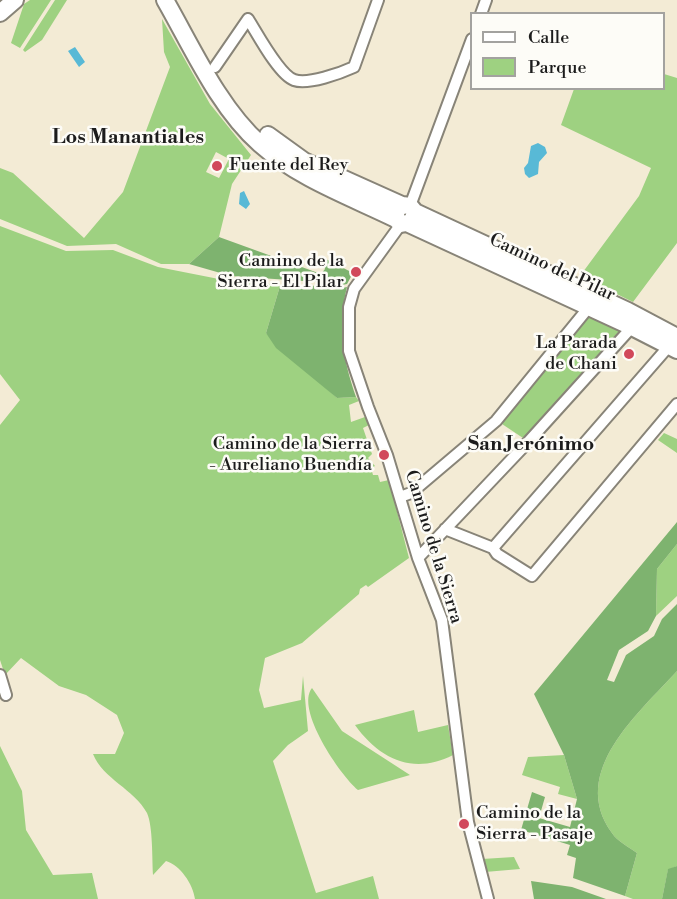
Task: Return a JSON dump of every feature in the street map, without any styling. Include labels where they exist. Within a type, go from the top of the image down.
[{"type":"main road","points":[[0,13],[15,0]]},
{"type":"main road","name":"Camino del Pilar","points":[[165,0],[231,112],[260,144],[300,171],[628,311],[674,344]]},
{"type":"main road","name":"Camino del Pilar","points":[[175,0],[239,106],[258,128],[282,147],[406,215],[589,307],[674,344]]},
{"type":"street","points":[[215,67],[248,19],[284,73],[294,80],[342,73],[354,67],[378,0]]},
{"type":"street","name":"Camino de la Sierra","points":[[470,42],[406,215],[354,289],[349,307],[348,334],[354,369],[387,454],[417,558],[442,620],[468,822],[488,899]]},
{"type":"street","points":[[400,497],[411,493],[496,421],[589,307]]},
{"type":"street","points":[[417,558],[632,327]]},
{"type":"street","points":[[493,548],[674,344]]},
{"type":"street","points":[[445,529],[493,548],[497,554],[532,576],[677,404]]},
{"type":"street","points":[[0,675],[6,695]]},
{"type":"green space","points":[[30,0],[51,0],[20,48],[11,43],[24,4]]},
{"type":"green space","points":[[55,0],[67,0],[42,40],[25,52],[23,50]]},
{"type":"green space","points":[[162,19],[210,104],[251,155],[232,184],[219,237],[189,264],[161,264],[116,244],[67,246],[0,219],[0,168],[13,173],[84,238],[123,192],[170,67],[164,52]],"holes":[[[216,152],[229,159],[219,178],[206,172]]]},
{"type":"green space","points":[[665,74],[677,78],[677,243],[633,302],[580,276],[639,196],[651,168],[561,125],[574,90],[665,90]]},
{"type":"green space","points":[[0,226],[66,251],[113,250],[158,267],[234,282],[250,280],[280,286],[266,333],[337,398],[356,397],[359,401],[349,405],[351,422],[365,417],[369,425],[363,428],[372,454],[368,458],[375,466],[371,468],[373,475],[378,475],[380,482],[389,480],[409,558],[368,587],[366,585],[360,589],[359,594],[302,643],[265,658],[259,690],[264,708],[301,700],[303,676],[308,731],[288,745],[273,761],[316,893],[373,876],[379,899],[195,899],[192,887],[185,876],[171,863],[166,861],[153,875],[151,834],[147,813],[134,797],[104,770],[93,754],[115,754],[124,733],[117,715],[86,695],[59,686],[21,658],[5,675],[0,660],[0,425],[20,400],[0,374]]},
{"type":"green space","points":[[219,237],[321,274],[325,269],[322,257],[353,273],[347,284],[332,287],[318,282],[231,276],[189,264]]},
{"type":"green space","points":[[317,285],[332,290],[347,287],[342,316],[343,343],[356,397],[337,398],[276,348],[266,333],[280,286],[299,289]]},
{"type":"green space","points":[[587,316],[624,332],[526,440],[499,422]]},
{"type":"green space","points":[[664,433],[677,439],[677,453],[658,440]]},
{"type":"green space","points":[[677,522],[677,544],[657,569],[656,616],[648,631],[619,650],[607,680],[614,682],[626,655],[654,636],[662,619],[677,604],[677,671],[645,705],[614,745],[603,766],[598,788],[601,810],[612,833],[637,853],[625,896],[573,878],[576,858],[567,855],[570,845],[521,830],[532,792],[545,797],[539,818],[570,827],[577,799],[564,755],[534,694]]},
{"type":"green space","points":[[677,544],[677,596],[656,616],[657,569]]},
{"type":"green space","points":[[677,671],[677,866],[668,870],[662,899],[633,899],[625,896],[637,853],[612,833],[601,810],[598,788],[603,766],[614,745],[645,705]]},
{"type":"green space","points":[[312,688],[342,731],[410,775],[358,790],[331,757],[314,726],[308,698]]},
{"type":"green space","points":[[414,710],[418,732],[448,725],[453,755],[425,764],[399,761],[375,747],[355,725]]},
{"type":"green space","points":[[0,746],[22,791],[26,830],[53,875],[92,873],[98,899],[0,899]]},
{"type":"green space","points":[[564,755],[577,799],[558,794],[560,787],[522,775],[528,757]]},
{"type":"green space","points":[[514,857],[520,869],[485,872],[482,859]]},
{"type":"green space","points":[[677,866],[677,899],[662,899],[668,869]]},
{"type":"green space","points":[[531,881],[572,887],[606,899],[534,899]]},
{"type":"water","points":[[75,47],[85,62],[79,67],[68,51]]},
{"type":"water","points":[[538,143],[545,147],[547,153],[539,162],[538,174],[529,178],[524,168],[528,163],[531,146]]},
{"type":"water","points":[[244,191],[250,204],[246,209],[239,204],[240,193]]},
{"type":"place","name":"Fuente del Rey","points":[[217,166]]},
{"type":"place","name":"Camino de la Sierra - El Pilar","points":[[356,272]]},
{"type":"place","name":"La Parada de Chani","points":[[629,354]]},
{"type":"place","name":"Camino de la Sierra - Aureliano Buendía","points":[[384,455]]},
{"type":"place","name":"Camino de la Sierra - Pasaje","points":[[464,824]]},
{"type":"district","name":"Los Manantiales","points":[[128,138]]},
{"type":"district","name":"San Jerónimo","points":[[531,445]]}]
